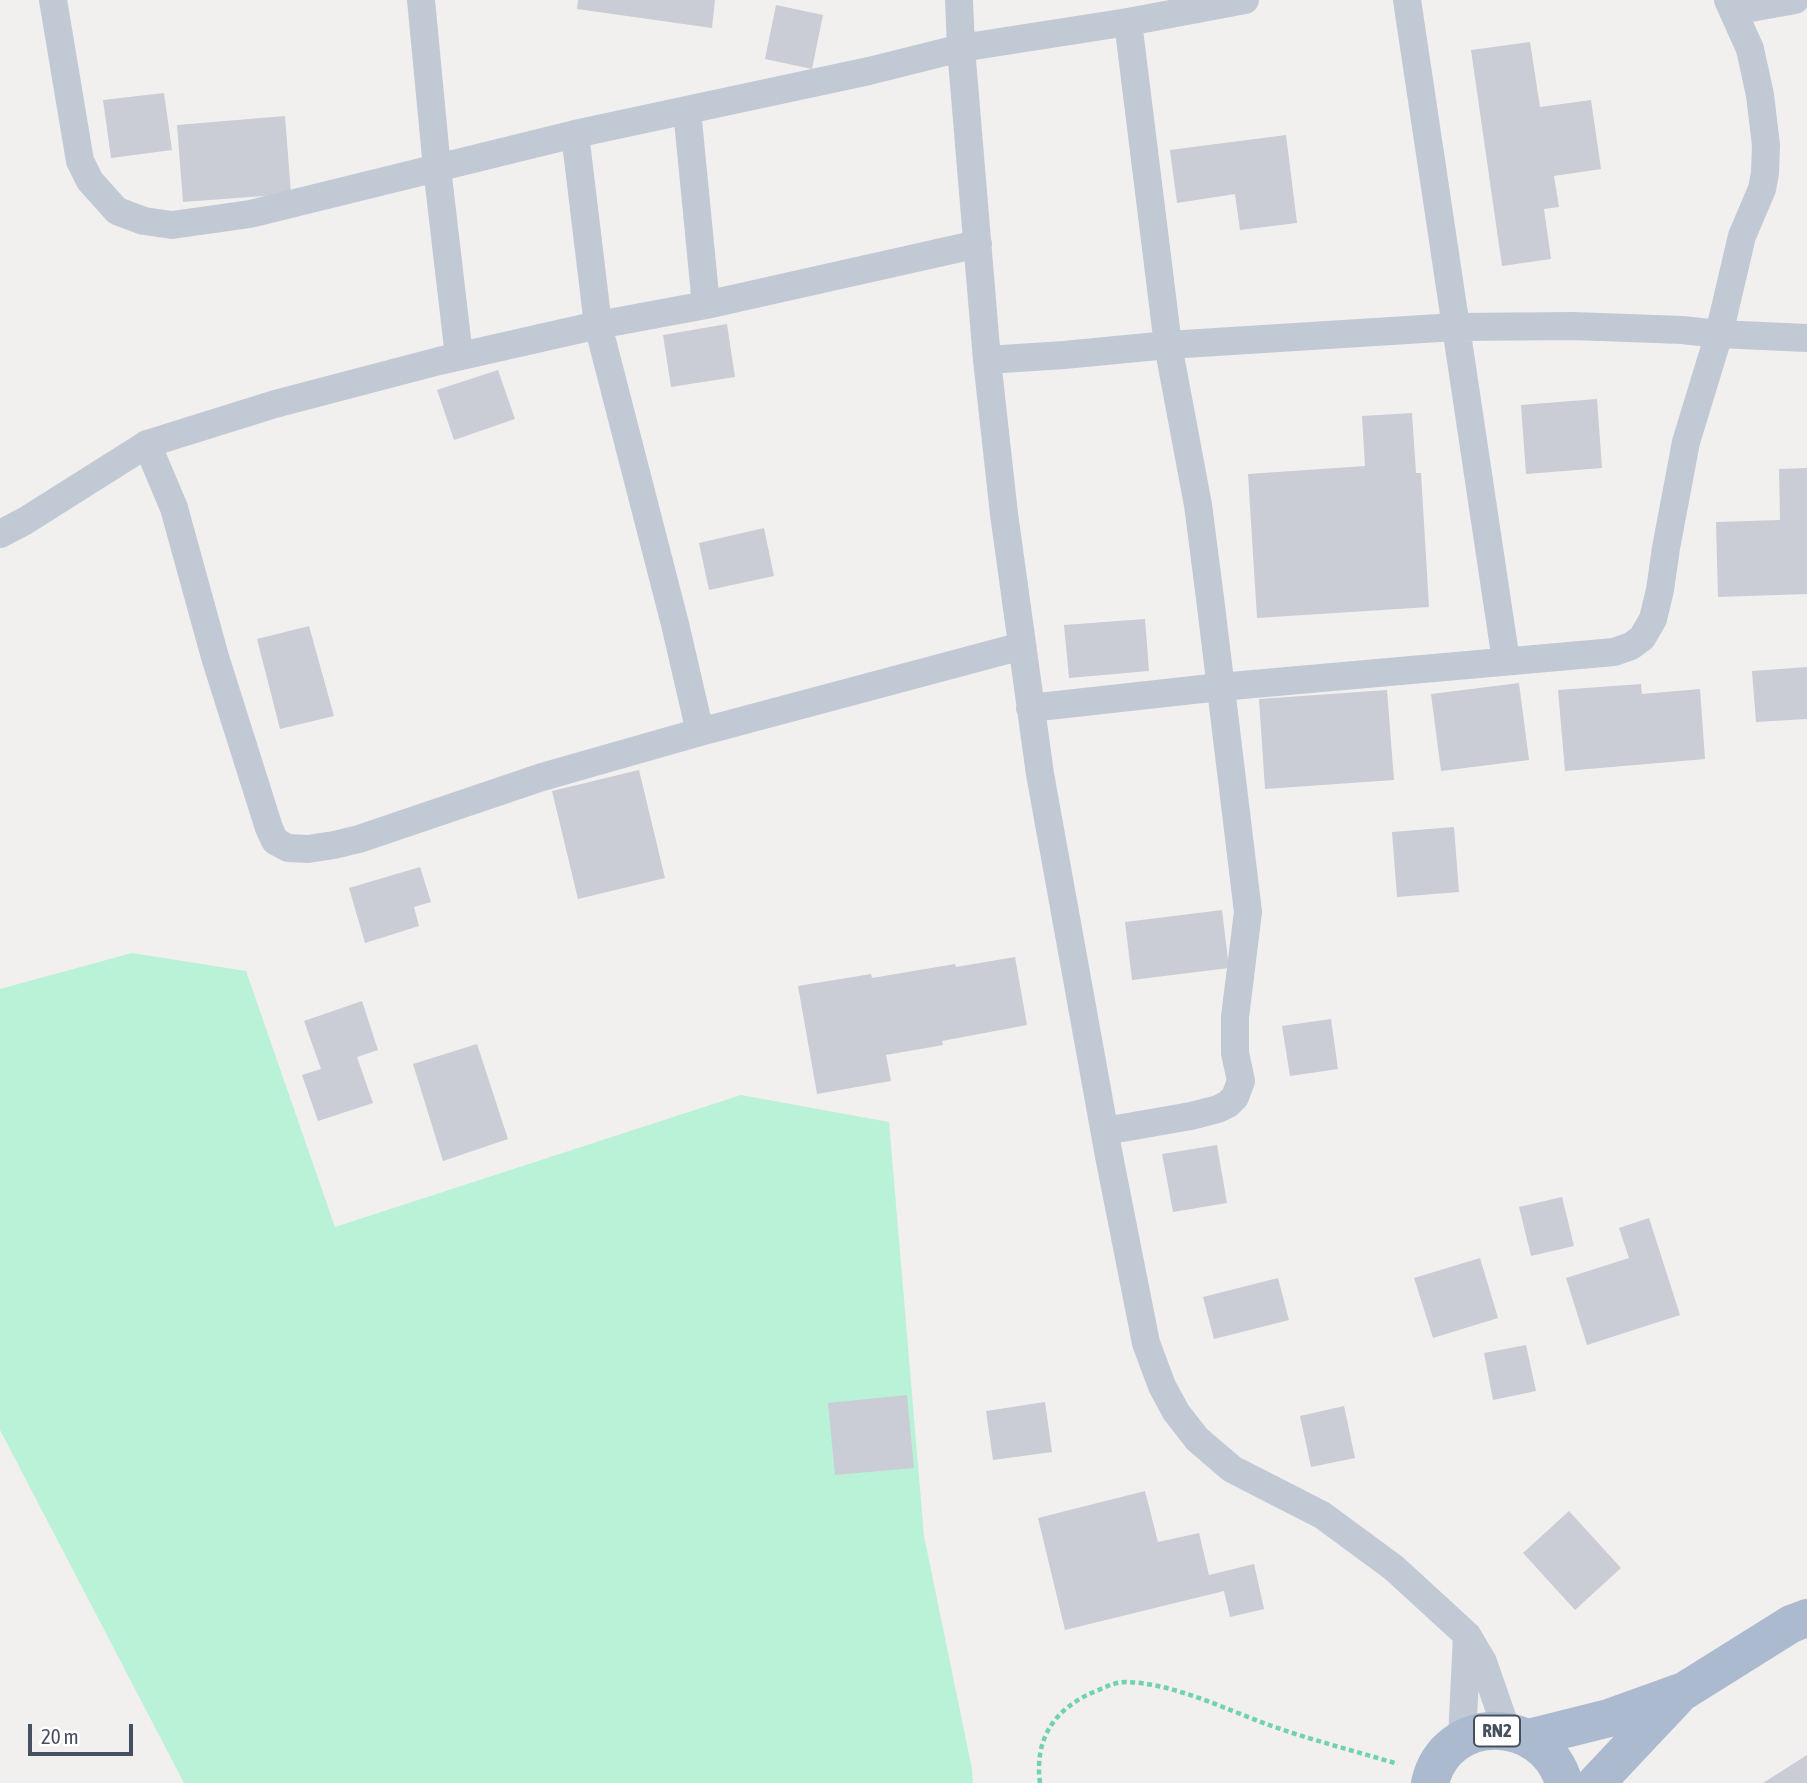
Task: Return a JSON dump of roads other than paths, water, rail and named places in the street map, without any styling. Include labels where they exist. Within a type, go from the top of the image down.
[{"type":"main road","name":"RN2","points":[[1431,1779],[1444,1754],[1462,1739],[1485,1731],[1518,1734],[1609,1718],[1684,1691],[1791,1624],[1807,1618]]},
{"type":"main road","name":"RN2","points":[[1596,1783],[1684,1691]]},
{"type":"main road","name":"RN2","points":[[1518,1734],[1548,1752],[1561,1771],[1564,1783]]},
{"type":"street","points":[[52,0],[80,161],[90,181],[117,211],[144,221],[172,225],[250,214],[575,134],[869,71],[961,48],[1128,22],[1245,0]]},
{"type":"street","points":[[421,0],[459,356]]},
{"type":"street","points":[[959,0],[987,360],[1022,646],[1040,774],[1146,1343],[1162,1386],[1176,1412],[1197,1439],[1233,1469],[1322,1515],[1394,1568],[1467,1635],[1518,1734]]},
{"type":"street","points":[[1407,0],[1506,661]]},
{"type":"street","points":[[1031,708],[1614,652],[1631,646],[1642,638],[1653,619],[1660,590],[1686,442],[1719,334],[1742,236],[1762,189],[1765,173],[1766,145],[1760,95],[1750,49],[1731,6],[1794,0]]},
{"type":"street","points":[[1105,1131],[1218,1109],[1235,1097],[1241,1081],[1235,1053],[1235,1017],[1248,912],[1198,505],[1168,345],[1128,22]]},
{"type":"street","points":[[687,110],[706,305]]},
{"type":"street","points":[[575,134],[598,325],[700,732]]},
{"type":"street","points":[[0,534],[147,444],[275,404],[459,356],[598,325],[706,305],[978,244]]},
{"type":"street","points":[[987,360],[1168,345],[1455,327],[1573,326],[1807,338]]},
{"type":"street","points":[[147,444],[174,508],[215,657],[269,828],[275,841],[288,848],[307,849],[359,839],[542,777],[1022,646]]},
{"type":"street","points":[[1462,1739],[1467,1635]]}]
